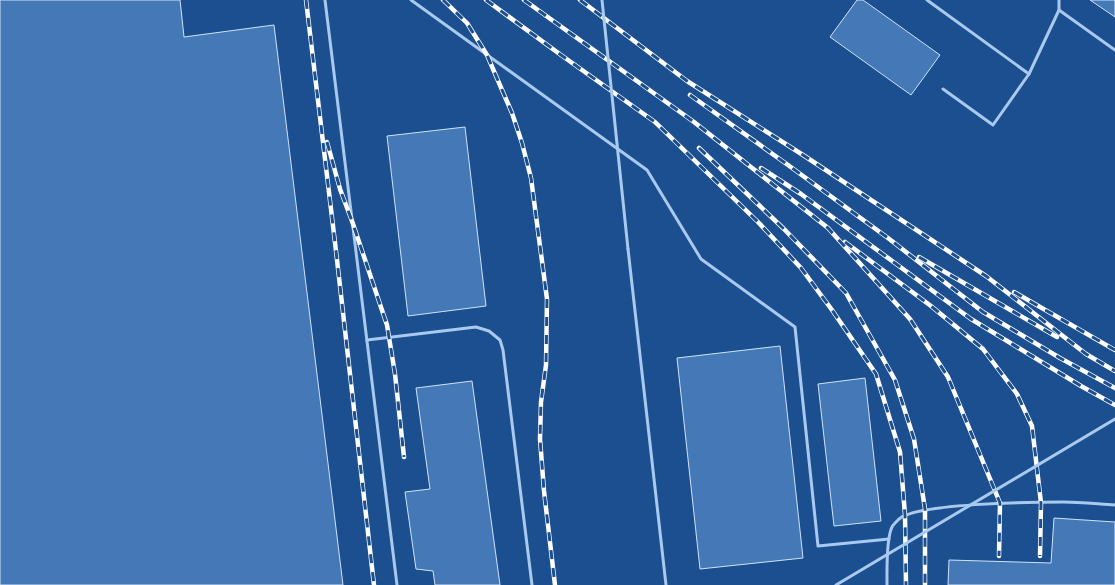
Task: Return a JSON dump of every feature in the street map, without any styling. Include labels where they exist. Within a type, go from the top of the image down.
[{"type":"lane","points":[[325,0],[397,585]]},
{"type":"lane","points":[[411,0],[647,170],[701,259],[795,327],[818,546],[889,539]]},
{"type":"lane","points":[[602,0],[628,249],[666,585]]},
{"type":"lane","points":[[927,0],[1029,74]]},
{"type":"lane","points":[[942,88],[993,125],[1029,74],[1059,10],[1059,0]]},
{"type":"lane","points":[[1059,10],[1115,50]]},
{"type":"lane","points":[[367,340],[476,327],[489,332],[500,340],[503,350],[532,585]]},
{"type":"lane","points":[[836,585],[1115,419]]},
{"type":"lane","points":[[887,585],[889,539],[892,527],[899,518],[905,515],[925,509],[1000,503],[1064,502],[1115,505]]},
{"type":"building","points":[[0,0],[180,0],[184,37],[274,25],[343,585],[0,585]]},
{"type":"building","points":[[857,0],[863,0],[940,55],[911,95],[830,37]]},
{"type":"building","points":[[1090,0],[1115,0],[1115,17]]},
{"type":"building","points":[[465,127],[486,306],[408,316],[387,136]]},
{"type":"building","points":[[780,346],[803,558],[700,569],[677,358]]},
{"type":"building","points":[[865,378],[881,521],[834,526],[818,384]]},
{"type":"building","points":[[472,381],[500,585],[435,585],[433,571],[416,569],[405,492],[430,489],[416,388]]},
{"type":"building","points":[[1054,518],[1115,522],[1115,585],[948,585],[949,560],[1051,563]]},
{"type":"railway","points":[[306,0],[374,585]]},
{"type":"railway","points":[[443,0],[467,23],[487,55],[512,113],[531,178],[547,299],[546,365],[541,402],[540,439],[544,491],[555,585]]},
{"type":"railway","points":[[486,0],[655,122],[758,222],[801,268],[832,310],[876,374],[900,452],[905,515],[906,585]]},
{"type":"railway","points":[[524,0],[694,122],[828,228],[910,319],[948,377],[1000,503],[999,556]]},
{"type":"railway","points":[[580,0],[687,81],[803,155],[986,276],[1086,354],[1115,371]]},
{"type":"railway","points":[[690,95],[888,238],[983,312],[1060,358],[1115,388]]},
{"type":"railway","points":[[327,142],[340,189],[387,325],[395,374],[404,457]]},
{"type":"railway","points":[[699,148],[784,229],[846,293],[895,380],[914,439],[925,509],[925,585]]},
{"type":"railway","points":[[761,168],[801,194],[971,319],[1115,405]]},
{"type":"railway","points":[[845,242],[931,306],[983,349],[1017,394],[1032,426],[1041,503],[1040,556]]},
{"type":"railway","points":[[919,257],[1057,337]]},
{"type":"railway","points":[[1014,292],[1115,350]]}]
